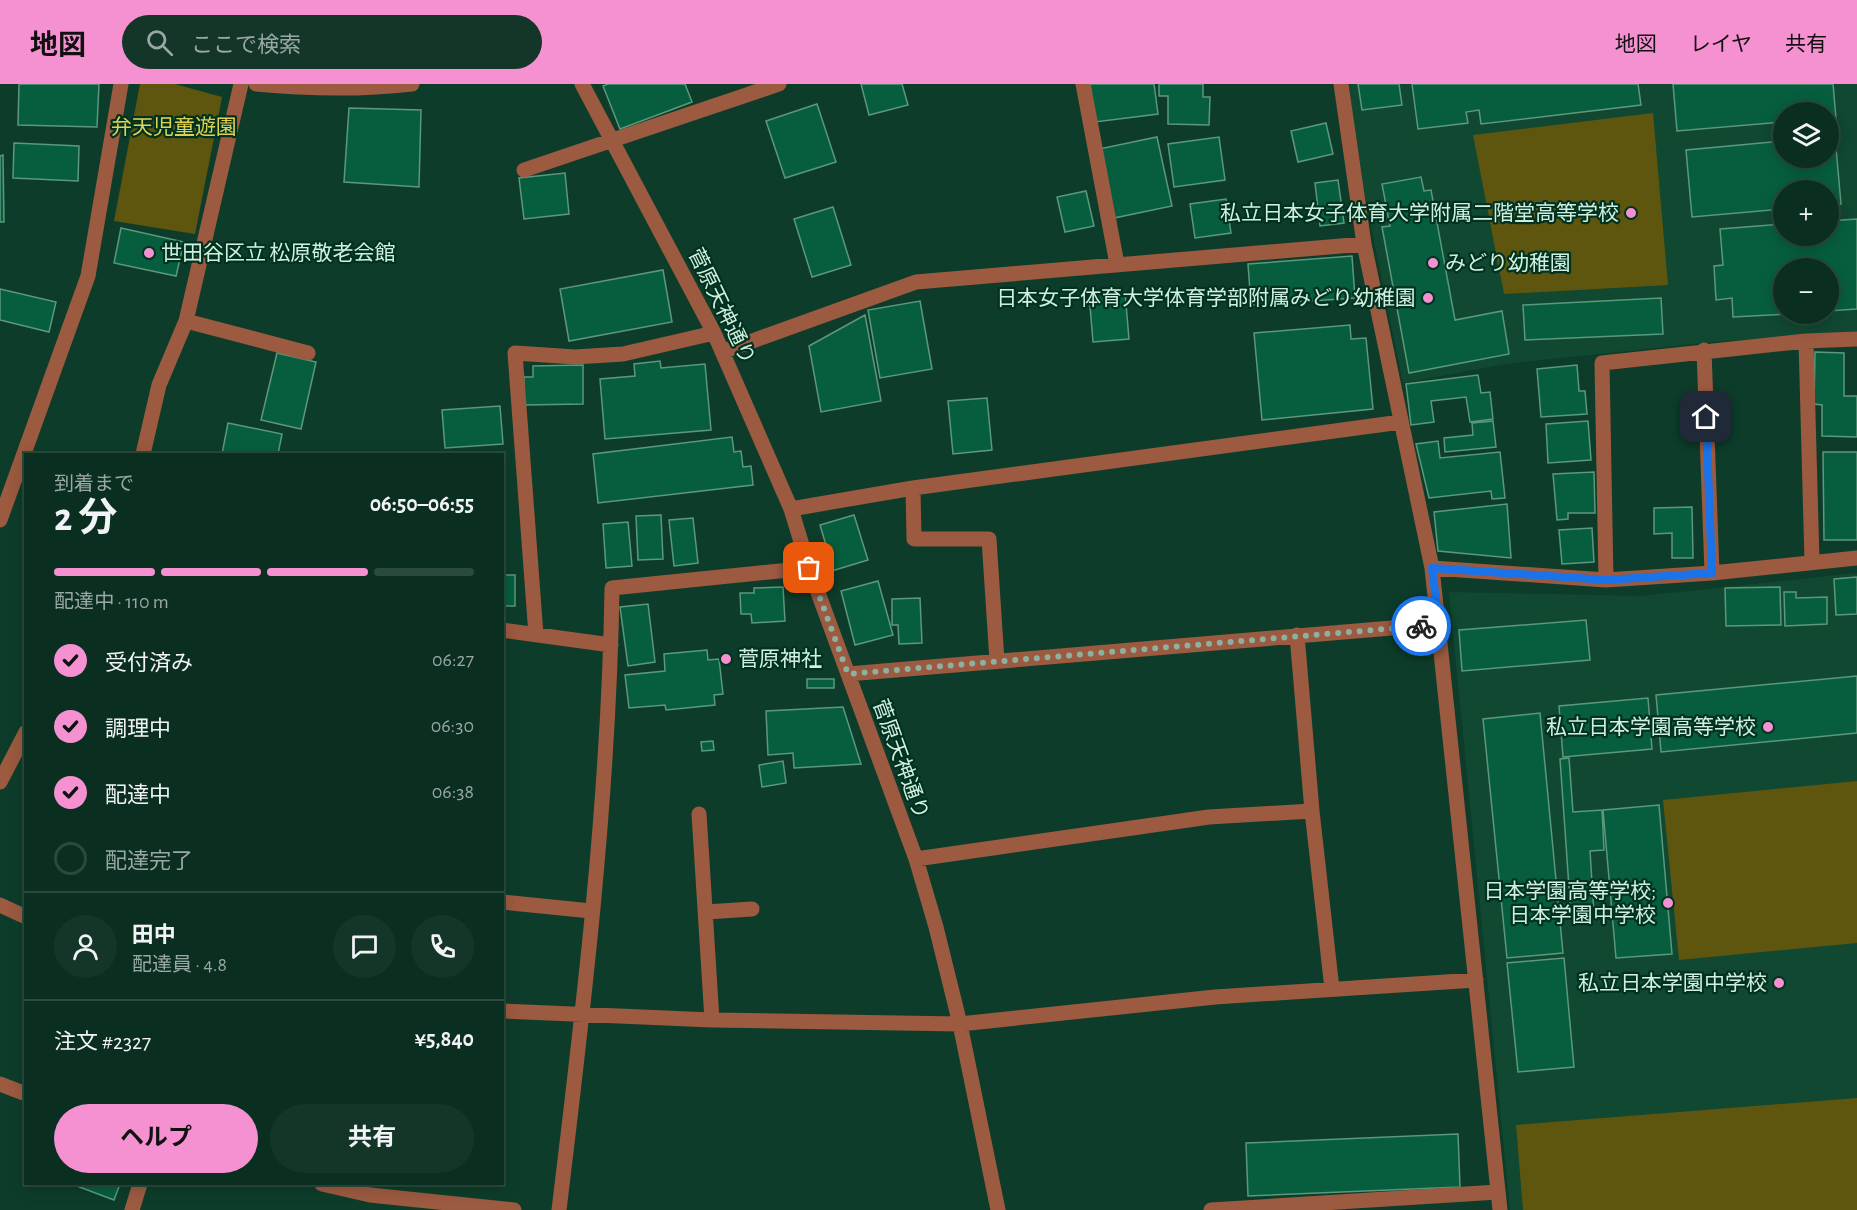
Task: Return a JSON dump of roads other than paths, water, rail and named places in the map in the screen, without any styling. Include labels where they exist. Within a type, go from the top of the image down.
[{"type":"street","points":[[24,453],[88,276],[121,84]]},
{"type":"street","points":[[143,453],[159,385],[186,321],[241,84]]},
{"type":"street","points":[[256,84],[295,88],[412,84]]},
{"type":"street","name":"菅原天神通り","points":[[582,84],[714,333],[791,509],[809,568],[916,859],[960,1024],[998,1210]]},
{"type":"street","points":[[525,170],[779,84]]},
{"type":"street","points":[[1083,84],[1117,264]]},
{"type":"street","points":[[1341,84],[1364,244],[1432,568],[1500,1210]]},
{"type":"street","points":[[722,352],[916,282],[1364,244]]},
{"type":"street","points":[[186,321],[308,353]]},
{"type":"street","points":[[536,635],[515,353],[575,357],[623,354],[714,333]]},
{"type":"street","points":[[1606,580],[1602,363],[1704,350],[1857,339]]},
{"type":"street","points":[[1806,341],[1812,562]]},
{"type":"street","points":[[1704,350],[1712,573]]},
{"type":"street","points":[[791,509],[913,488],[1401,422]]},
{"type":"street","points":[[0,520],[24,453]]},
{"type":"street","points":[[913,488],[914,538],[989,538],[996,661]]},
{"type":"street","points":[[1432,568],[1606,580],[1712,573],[1857,558]]},
{"type":"street","points":[[559,1210],[582,1015],[591,911],[611,645],[612,588],[809,568]]},
{"type":"street","points":[[848,674],[1439,624]]},
{"type":"street","points":[[504,630],[611,645]]},
{"type":"street","points":[[1297,635],[1312,811],[1332,989]]},
{"type":"street","points":[[0,782],[24,736]]},
{"type":"street","points":[[916,859],[1209,817],[1312,811]]},
{"type":"street","points":[[699,814],[712,1020]]},
{"type":"street","points":[[504,902],[591,911]]},
{"type":"street","points":[[0,905],[24,916]]},
{"type":"street","points":[[706,912],[752,909]]},
{"type":"street","points":[[504,1011],[712,1020],[960,1024],[1215,997],[1476,980]]},
{"type":"street","points":[[0,1084],[24,1093]]},
{"type":"street","points":[[132,1210],[140,1185]]},
{"type":"street","points":[[326,1185],[370,1195],[514,1210]]},
{"type":"street","points":[[1211,1210],[1498,1192]]},
{"type":"place","name":"私立日本女子体育大学附属二階堂高等学校","points":[[1631,213]]},
{"type":"place","name":"世田谷区立 松原敬老会館","points":[[149,253]]},
{"type":"place","name":"みどり幼稚園","points":[[1433,263]]},
{"type":"place","name":"日本女子体育大学体育学部附属みどり幼稚園","points":[[1428,298]]},
{"type":"place","name":"菅原神社","points":[[726,659]]},
{"type":"place","name":"私立日本学園高等学校","points":[[1768,727]]},
{"type":"place","name":"日本学園高等学校; 日本学園中学校","points":[[1668,903]]},
{"type":"place","name":"私立日本学園中学校","points":[[1779,983]]},
{"type":"park label","name":"弁天児童遊園","points":[[174,127]]}]
